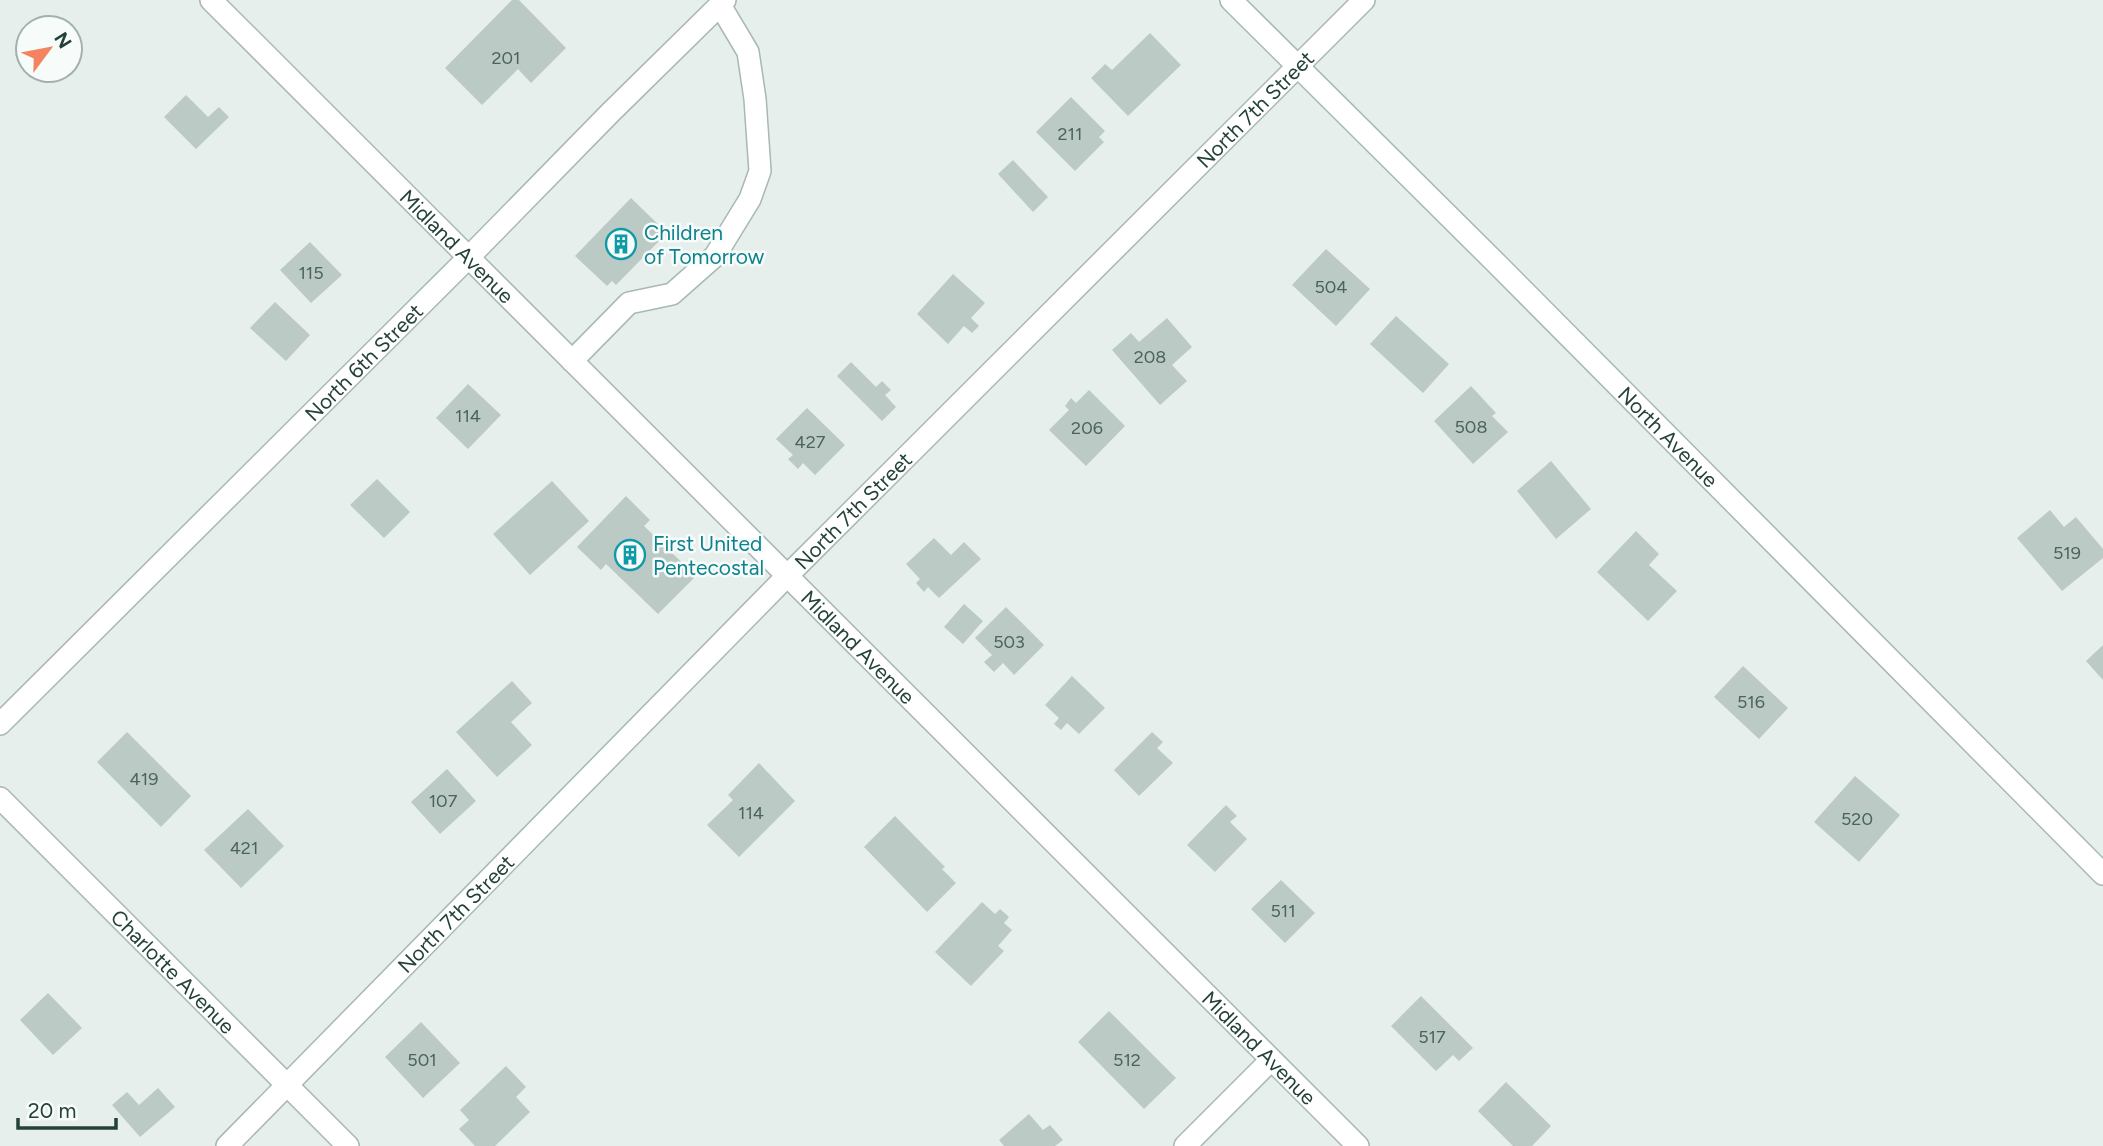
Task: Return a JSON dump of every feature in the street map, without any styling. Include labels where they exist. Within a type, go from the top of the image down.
[{"type":"street","name":"Midland Avenue","points":[[211,0],[1359,1146]]},
{"type":"street","name":"North Avenue","points":[[1231,0],[2103,874]]},
{"type":"street","name":"North 7th Street","points":[[227,1146],[788,576],[1364,0]]},
{"type":"street","name":"North 6th Street","points":[[0,724],[723,3]]},
{"type":"street","points":[[572,361],[629,303],[672,294],[715,256],[750,199],[760,171],[755,99],[748,52],[723,3]]},
{"type":"street","name":"Charlotte Avenue","points":[[0,797],[348,1146]]},
{"type":"street","points":[[1185,1146],[1271,1060]]},
{"type":"building","points":[[512,0],[519,0],[566,48],[531,83],[518,69],[482,105],[445,68]]},
{"type":"building","points":[[1150,33],[1181,65],[1128,116],[1091,78],[1105,64],[1112,70]]},
{"type":"building","points":[[186,95],[208,117],[219,107],[229,117],[196,149],[164,117]]},
{"type":"building","points":[[1071,97],[1105,131],[1099,137],[1104,142],[1075,171],[1036,132]]},
{"type":"building","points":[[1013,160],[1048,197],[1033,212],[998,174]]},
{"type":"building","name":"Children of Tomorrow","points":[[631,198],[667,233],[616,285],[612,281],[607,286],[575,256]]},
{"type":"building","points":[[310,242],[342,275],[311,303],[280,270]]},
{"type":"building","points":[[1326,249],[1370,289],[1336,326],[1292,285]]},
{"type":"building","points":[[953,274],[985,303],[971,318],[979,326],[972,333],[964,326],[948,344],[917,314]]},
{"type":"building","points":[[275,302],[310,335],[286,361],[250,328]]},
{"type":"building","points":[[1396,316],[1449,364],[1423,393],[1370,344]]},
{"type":"building","points":[[1167,318],[1192,347],[1172,365],[1187,381],[1160,405],[1112,350],[1131,333],[1139,342]]},
{"type":"building","points":[[851,362],[876,387],[882,381],[891,390],[885,395],[896,407],[882,421],[837,376]]},
{"type":"building","points":[[468,384],[501,415],[468,449],[436,418]]},
{"type":"building","points":[[1471,386],[1496,413],[1492,416],[1508,432],[1473,464],[1434,421]]},
{"type":"building","points":[[1089,390],[1125,426],[1086,466],[1049,430],[1069,410],[1065,406],[1071,398],[1076,403]]},
{"type":"building","points":[[807,408],[845,445],[815,475],[803,463],[798,469],[788,459],[793,455],[776,439]]},
{"type":"building","points":[[1551,461],[1591,509],[1556,539],[1517,491]]},
{"type":"building","points":[[377,479],[410,512],[384,538],[350,505]]},
{"type":"building","points":[[552,481],[589,521],[530,575],[493,534]]},
{"type":"building","name":"First United Pentecostal","points":[[626,496],[650,520],[644,526],[696,576],[658,614],[606,564],[601,570],[577,547]]},
{"type":"building","points":[[2050,510],[2064,527],[2076,517],[2103,549],[2103,558],[2062,591],[2017,538]]},
{"type":"building","points":[[1636,531],[1659,554],[1649,565],[1677,591],[1648,621],[1597,572]]},
{"type":"building","points":[[934,538],[951,555],[964,542],[981,559],[939,598],[928,587],[924,592],[916,583],[920,579],[906,564]]},
{"type":"building","points":[[964,604],[983,621],[963,644],[944,627]]},
{"type":"building","points":[[1006,607],[1044,645],[1014,675],[1003,663],[994,672],[984,662],[992,655],[975,638]]},
{"type":"building","points":[[2103,645],[2103,680],[2086,661]]},
{"type":"building","points":[[1743,666],[1788,708],[1759,739],[1714,697]]},
{"type":"building","points":[[1072,676],[1105,708],[1079,734],[1067,723],[1061,730],[1054,724],[1059,718],[1045,705]]},
{"type":"building","points":[[512,681],[532,703],[511,722],[532,745],[497,777],[456,732]]},
{"type":"building","points":[[127,732],[191,796],[161,827],[97,762]]},
{"type":"building","points":[[1152,732],[1163,742],[1157,748],[1173,763],[1139,796],[1114,770]]},
{"type":"building","points":[[759,763],[795,801],[739,857],[707,825],[733,800],[728,795]]},
{"type":"building","points":[[447,769],[476,801],[440,834],[411,802]]},
{"type":"building","points":[[1855,776],[1900,815],[1859,862],[1814,822]]},
{"type":"building","points":[[1226,805],[1237,816],[1230,822],[1247,839],[1215,872],[1187,845]]},
{"type":"building","points":[[248,809],[284,846],[241,888],[204,850]]},
{"type":"building","points":[[895,816],[945,867],[942,869],[956,883],[927,912],[864,847]]},
{"type":"building","points":[[1281,880],[1315,913],[1285,943],[1251,909]]},
{"type":"building","points":[[982,902],[995,914],[1000,909],[1009,917],[1004,923],[1012,930],[998,946],[1004,951],[971,986],[935,952]]},
{"type":"building","points":[[48,993],[82,1028],[53,1055],[20,1020]]},
{"type":"building","points":[[1421,996],[1473,1048],[1459,1061],[1453,1055],[1436,1071],[1391,1026]]},
{"type":"building","points":[[1109,1011],[1176,1078],[1144,1109],[1078,1042]]},
{"type":"building","points":[[421,1022],[460,1063],[423,1098],[385,1057]]},
{"type":"building","points":[[506,1066],[526,1087],[516,1097],[530,1112],[495,1146],[475,1146],[459,1129],[469,1120],[460,1110]]},
{"type":"building","points":[[1506,1082],[1551,1126],[1532,1146],[1513,1146],[1478,1111]]},
{"type":"building","points":[[158,1088],[175,1107],[140,1137],[112,1105],[127,1092],[139,1105]]},
{"type":"building","points":[[1029,1114],[1043,1130],[1050,1125],[1063,1140],[1055,1146],[1004,1146],[999,1140]]},
{"type":"place","name":"Children of Tomorrow","points":[[621,244]]},
{"type":"place","name":"First United Pentecostal","points":[[630,555]]}]
